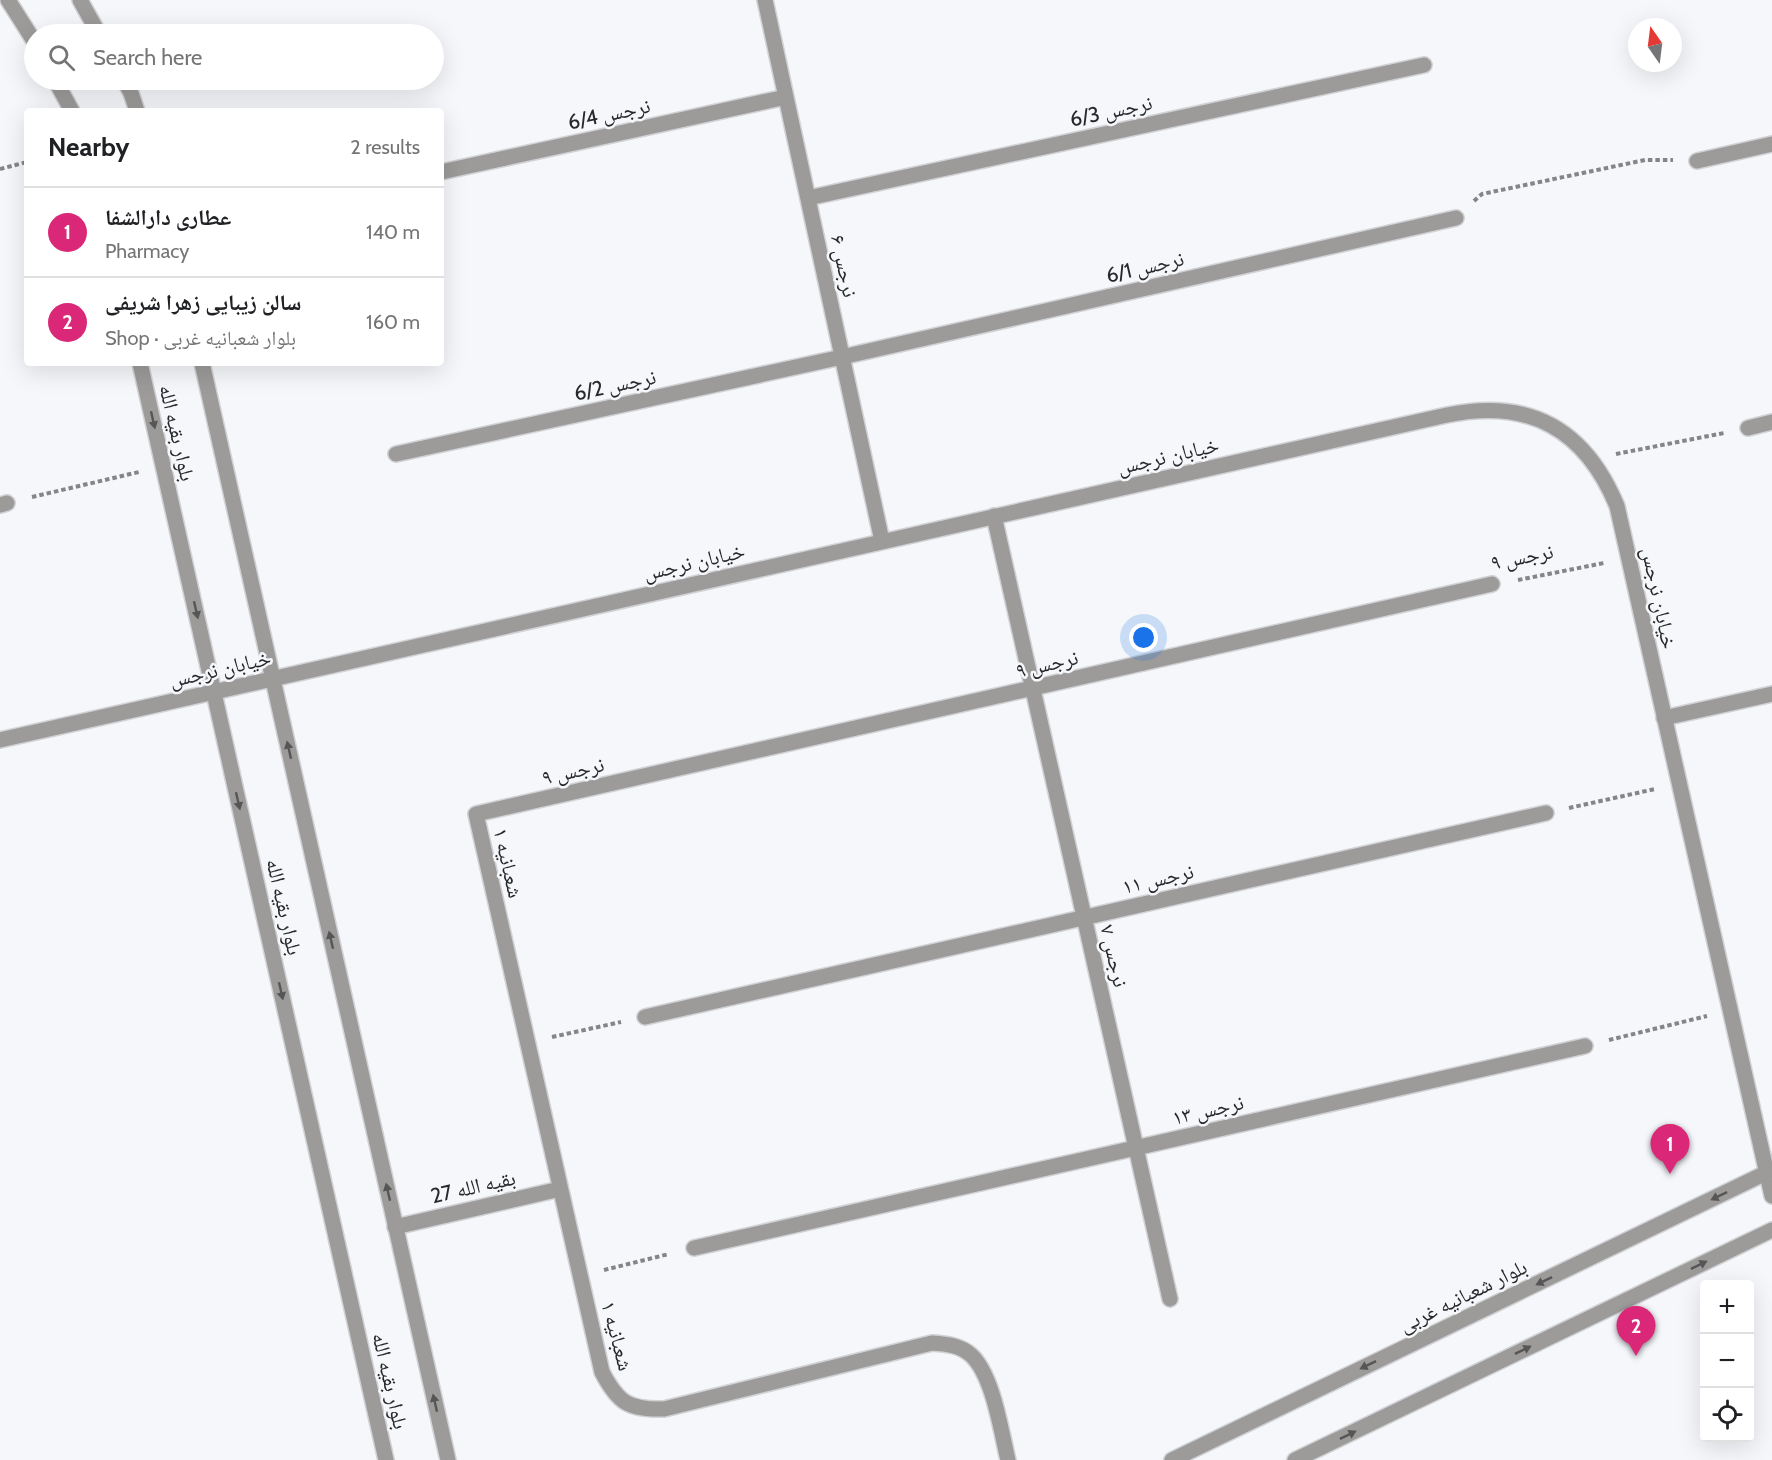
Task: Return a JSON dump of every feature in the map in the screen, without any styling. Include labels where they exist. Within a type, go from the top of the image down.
[{"type":"street","points":[[8,0],[24,25]]},
{"type":"street","points":[[80,0],[93,24]]},
{"type":"street","name":"نرجس ۶","points":[[765,0],[882,541]]},
{"type":"street","name":"نرجس 6/3","points":[[808,198],[1424,64]]},
{"type":"street","points":[[60,90],[70,108]]},
{"type":"street","points":[[129,90],[136,108]]},
{"type":"street","name":"نرجس 6/4","points":[[444,171],[786,97]]},
{"type":"street","points":[[1697,161],[1772,144]]},
{"type":"street","name":"نرجس 6/1","points":[[842,357],[1456,218]]},
{"type":"street","name":"نرجس 6/2","points":[[396,454],[842,357]]},
{"type":"street","name":"بلوار بقیه الله","points":[[141,366],[386,1460]]},
{"type":"street","name":"بلوار بقیه الله","points":[[203,366],[448,1460]]},
{"type":"street","name":"خیابان نرجس","points":[[0,740],[1473,409],[1500,410],[1534,418],[1551,425],[1573,440],[1592,459],[1607,481],[1617,506],[1730,1011],[1769,1172],[1772,1196]]},
{"type":"street","points":[[1748,428],[1772,422]]},
{"type":"street","name":"نرجس ۷","points":[[994,516],[1170,1299]]},
{"type":"street","name":"نرجس ۹","points":[[476,814],[1492,584]]},
{"type":"street","points":[[1664,718],[1772,694]]},
{"type":"street","name":"نرجس ۱۱","points":[[645,1017],[1546,813]]},
{"type":"street","name":"شعبانیه ۱","points":[[476,814],[602,1372],[611,1390],[626,1403],[644,1410],[664,1409],[932,1343],[952,1345],[970,1354],[983,1368],[1008,1460]]},
{"type":"street","name":"نرجس ۱۳","points":[[694,1248],[1585,1046]]},
{"type":"street","name":"بلوار شعبانیه غربی","points":[[1172,1460],[1769,1172]]},
{"type":"street","name":"بقیه الله 27","points":[[395,1227],[560,1189]]},
{"type":"street","points":[[1295,1460],[1772,1230]]},
{"type":"path","points":[[1456,218],[1482,194],[1645,160],[1697,161]]},
{"type":"path","points":[[0,169],[24,163]]},
{"type":"path","points":[[1592,459],[1748,428]]},
{"type":"path","points":[[4,504],[163,466]]},
{"type":"path","name":"نرجس ۹","points":[[1492,584],[1629,558]]},
{"type":"path","points":[[1546,813],[1679,783]]},
{"type":"path","points":[[1585,1046],[1730,1011]]},
{"type":"path","points":[[528,1043],[645,1017]]},
{"type":"path","points":[[580,1276],[694,1248]]},
{"type":"place","name":"عطاری دارالشفا","points":[[1670,1174]]},
{"type":"place","name":"سالن زیبایی زهرا شریفی","points":[[1636,1356]]}]
